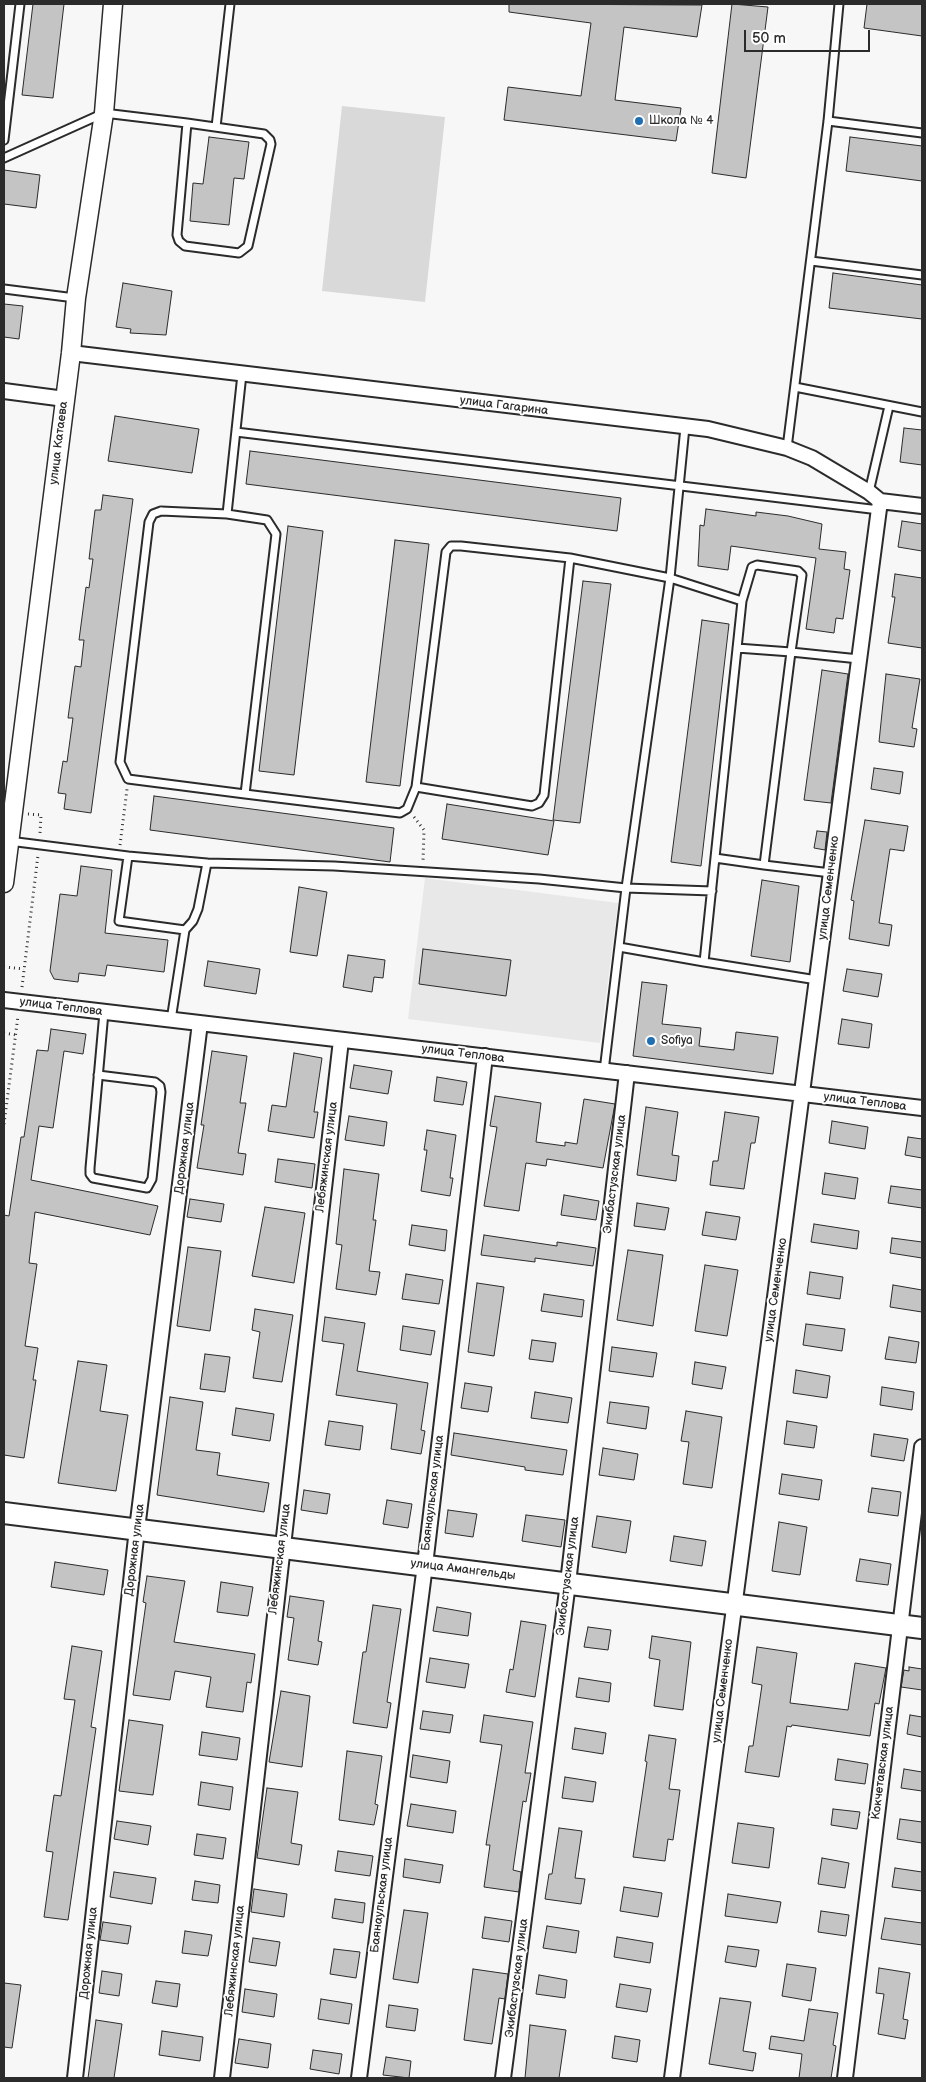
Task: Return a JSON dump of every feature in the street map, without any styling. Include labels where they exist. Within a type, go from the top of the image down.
[{"type":"main road","name":"улица Амангельды","points":[[4,1513],[922,1628]]},
{"type":"street","name":"улица Катаева","points":[[4,883],[71,353],[76,298],[104,113],[113,4]]},
{"type":"street","name":"улица Гагарина","points":[[71,353],[708,429],[787,448],[812,458],[876,501],[922,506]]},
{"type":"street","points":[[4,391],[65,399]]},
{"type":"street","name":"улица Семенченко","points":[[672,2078],[859,658],[876,501]]},
{"type":"street","name":"улица Теплова","points":[[4,1000],[922,1108]]},
{"type":"street","name":"Дорожная улица","points":[[75,2078],[137,1529],[200,1023]]},
{"type":"street","name":"Лебяжинская улица","points":[[222,2078],[341,1040]]},
{"type":"street","name":"Баянаульская улица","points":[[359,2078],[425,1565],[485,1056]]},
{"type":"street","name":"Экибастузская улица","points":[[504,2078],[568,1584],[627,1073]]},
{"type":"street","name":"Кокчетавская улица","points":[[845,2078],[922,1447]]},
{"type":"lane","points":[[4,140],[20,4]]},
{"type":"lane","points":[[216,127],[230,4]]},
{"type":"lane","points":[[787,448],[828,121],[839,4]]},
{"type":"lane","points":[[4,158],[104,113],[187,123],[264,134],[270,140],[248,246],[239,253],[185,246],[179,241],[177,235],[187,123]]},
{"type":"lane","points":[[828,121],[922,133]]},
{"type":"lane","points":[[811,261],[922,275]]},
{"type":"lane","points":[[4,289],[76,298]]},
{"type":"lane","points":[[227,514],[242,374]]},
{"type":"lane","points":[[795,387],[922,412]]},
{"type":"lane","points":[[236,432],[679,486],[876,501],[888,406]]},
{"type":"lane","points":[[604,1071],[626,888],[670,578],[685,427]]},
{"type":"lane","points":[[245,794],[276,534],[267,520],[227,514],[161,511],[153,514],[149,522],[120,762],[128,779],[245,794],[400,813],[408,809],[416,787],[446,552],[451,546],[570,558],[670,578],[742,601]]},
{"type":"lane","points":[[416,787],[532,806],[539,803],[544,795],[570,558]]},
{"type":"lane","points":[[704,962],[742,601],[752,567],[757,565],[801,572],[764,864]]},
{"type":"lane","points":[[737,648],[859,658]]},
{"type":"lane","points":[[9,841],[128,856],[207,863],[334,866],[539,879],[626,888],[712,891]]},
{"type":"lane","points":[[128,856],[119,921],[185,930]]},
{"type":"lane","points":[[715,858],[831,873]]},
{"type":"lane","points":[[171,1020],[185,930],[193,921],[198,909],[207,863]]},
{"type":"lane","points":[[619,947],[817,980]]},
{"type":"lane","points":[[98,1075],[155,1082],[160,1086],[152,1179],[147,1188],[93,1178],[90,1174],[98,1075],[104,1012]]},
{"type":"path","points":[[119,855],[128,779]]},
{"type":"path","points":[[408,809],[424,830],[422,873]]},
{"type":"path","points":[[4,1124],[41,815],[12,812]]},
{"type":"path","points":[[4,967],[24,969]]},
{"type":"path","points":[[4,1033],[16,1035]]},
{"type":"shaded area","points":[[342,106],[445,117],[425,302],[322,291]]},
{"type":"shaded area","points":[[425,878],[618,903],[600,1043],[408,1019]]},
{"type":"building","points":[[33,4],[64,4],[53,98],[22,95]]},
{"type":"building","points":[[509,4],[702,5],[697,37],[624,27],[615,100],[681,108],[676,141],[504,120],[508,87],[581,96],[591,23],[509,12]]},
{"type":"building","points":[[732,4],[768,7],[746,178],[712,173]]},
{"type":"building","points":[[867,4],[922,4],[922,36],[864,28]]},
{"type":"building","points":[[209,137],[249,142],[244,179],[234,178],[229,225],[190,221],[193,183],[203,184]]},
{"type":"building","points":[[850,137],[922,146],[922,181],[846,171]]},
{"type":"building","points":[[4,170],[40,175],[36,208],[4,204]]},
{"type":"building","points":[[833,273],[922,285],[922,319],[829,308]]},
{"type":"building","points":[[123,283],[172,291],[166,335],[130,333],[131,329],[116,327]]},
{"type":"building","points":[[4,304],[23,306],[19,339],[4,337]]},
{"type":"building","points":[[115,416],[199,429],[192,473],[108,461]]},
{"type":"building","points":[[904,428],[922,430],[922,465],[900,462]]},
{"type":"building","points":[[250,451],[621,498],[617,531],[246,484]]},
{"type":"building","points":[[103,495],[133,499],[91,813],[64,809],[66,794],[58,793],[63,761],[67,762],[73,718],[68,718],[75,666],[81,667],[84,640],[79,640],[86,587],[89,588],[93,559],[89,559],[95,510],[101,510]]},
{"type":"building","points":[[706,509],[756,516],[756,512],[788,516],[822,524],[819,549],[846,552],[844,569],[850,570],[843,619],[836,618],[834,633],[806,629],[816,558],[731,546],[728,570],[698,566],[700,525],[704,526]]},
{"type":"building","points":[[902,521],[922,524],[922,551],[898,547]]},
{"type":"building","points":[[288,526],[323,531],[294,775],[259,771]]},
{"type":"building","points":[[395,540],[429,544],[400,786],[366,782]]},
{"type":"building","points":[[895,574],[922,578],[922,648],[888,643],[895,597],[892,597]]},
{"type":"building","points":[[583,581],[611,584],[580,823],[553,820]]},
{"type":"building","points":[[702,620],[729,624],[701,866],[671,862]]},
{"type":"building","points":[[822,670],[848,674],[831,803],[804,800]]},
{"type":"building","points":[[886,674],[920,679],[912,728],[917,729],[914,747],[879,742]]},
{"type":"building","points":[[874,768],[903,772],[900,794],[871,789]]},
{"type":"building","points":[[154,796],[394,828],[390,862],[150,830]]},
{"type":"building","points":[[447,804],[554,821],[548,855],[442,839]]},
{"type":"building","points":[[865,820],[908,826],[904,851],[890,849],[879,923],[892,925],[889,946],[849,939],[854,901],[851,900]]},
{"type":"building","points":[[817,831],[827,832],[825,850],[814,848]]},
{"type":"building","points":[[81,866],[112,870],[105,933],[168,940],[164,972],[107,965],[105,976],[79,973],[78,982],[54,979],[50,971],[60,894],[77,896]]},
{"type":"building","points":[[762,880],[799,886],[790,962],[751,956]]},
{"type":"building","points":[[299,887],[327,892],[317,956],[290,952]]},
{"type":"building","points":[[423,949],[511,960],[506,996],[419,984]]},
{"type":"building","points":[[348,955],[385,960],[383,978],[374,977],[372,992],[343,987]]},
{"type":"building","points":[[208,961],[260,969],[256,994],[204,986]]},
{"type":"building","points":[[847,969],[882,974],[878,997],[843,991]]},
{"type":"building","points":[[642,982],[667,985],[662,1024],[701,1028],[699,1046],[734,1050],[736,1032],[778,1037],[773,1074],[633,1056]]},
{"type":"building","points":[[842,1019],[872,1024],[869,1048],[838,1044]]},
{"type":"building","points":[[51,1029],[86,1034],[83,1054],[64,1051],[53,1128],[39,1126],[31,1180],[158,1206],[150,1235],[35,1212],[29,1263],[37,1264],[25,1346],[38,1348],[33,1380],[36,1380],[24,1458],[4,1455],[4,1215],[9,1216],[21,1137],[24,1137],[37,1050],[48,1051]]},
{"type":"building","points":[[212,1051],[247,1056],[240,1103],[246,1103],[238,1153],[246,1154],[243,1175],[197,1168],[204,1125],[201,1125]]},
{"type":"building","points":[[294,1053],[322,1058],[314,1112],[318,1112],[314,1138],[268,1131],[272,1105],[286,1107]]},
{"type":"building","points":[[354,1065],[392,1071],[388,1094],[350,1088]]},
{"type":"building","points":[[437,1077],[467,1082],[463,1105],[434,1101]]},
{"type":"building","points":[[495,1096],[541,1103],[536,1142],[565,1146],[565,1142],[577,1144],[584,1099],[615,1104],[603,1168],[547,1159],[546,1166],[526,1163],[519,1211],[484,1206],[497,1127],[490,1126]]},
{"type":"building","points":[[646,1107],[678,1112],[672,1155],[679,1156],[676,1181],[637,1175]]},
{"type":"building","points":[[725,1112],[759,1117],[755,1143],[751,1143],[744,1189],[710,1185],[713,1161],[718,1161]]},
{"type":"building","points":[[349,1116],[387,1122],[384,1146],[345,1140]]},
{"type":"building","points":[[832,1121],[868,1127],[865,1149],[829,1143]]},
{"type":"building","points":[[427,1130],[456,1135],[450,1178],[453,1178],[450,1196],[421,1191],[427,1150],[424,1150]]},
{"type":"building","points":[[908,1137],[922,1139],[922,1158],[905,1155]]},
{"type":"building","points":[[278,1159],[315,1164],[312,1188],[275,1182]]},
{"type":"building","points":[[344,1169],[379,1174],[373,1220],[376,1220],[369,1271],[380,1272],[376,1295],[336,1289],[342,1245],[336,1244]]},
{"type":"building","points":[[825,1173],[858,1178],[855,1199],[822,1194]]},
{"type":"building","points":[[891,1186],[922,1190],[922,1208],[888,1203]]},
{"type":"building","points":[[564,1195],[599,1201],[596,1220],[561,1215]]},
{"type":"building","points":[[190,1199],[224,1204],[221,1222],[187,1217]]},
{"type":"building","points":[[637,1203],[669,1208],[665,1230],[634,1226]]},
{"type":"building","points":[[265,1207],[305,1213],[294,1283],[252,1276]]},
{"type":"building","points":[[706,1212],[740,1217],[736,1240],[702,1235]]},
{"type":"building","points":[[814,1224],[859,1231],[857,1249],[811,1242]]},
{"type":"building","points":[[412,1225],[447,1230],[445,1251],[409,1245]]},
{"type":"building","points":[[484,1235],[557,1246],[557,1242],[596,1248],[593,1266],[535,1258],[535,1262],[481,1255]]},
{"type":"building","points":[[892,1238],[922,1242],[922,1258],[890,1253]]},
{"type":"building","points":[[188,1247],[221,1251],[210,1331],[177,1326]]},
{"type":"building","points":[[628,1250],[663,1255],[653,1326],[617,1320]]},
{"type":"building","points":[[705,1265],[738,1270],[727,1336],[695,1331]]},
{"type":"building","points":[[810,1272],[843,1277],[840,1299],[807,1294]]},
{"type":"building","points":[[406,1274],[443,1280],[439,1304],[402,1299]]},
{"type":"building","points":[[477,1283],[504,1287],[494,1356],[468,1352]]},
{"type":"building","points":[[893,1285],[922,1290],[922,1312],[890,1307]]},
{"type":"building","points":[[544,1294],[584,1300],[582,1317],[541,1311]]},
{"type":"building","points":[[255,1309],[293,1315],[282,1382],[253,1378],[260,1332],[252,1330]]},
{"type":"building","points":[[325,1317],[365,1323],[357,1371],[428,1383],[421,1430],[425,1431],[421,1454],[391,1449],[397,1404],[336,1395],[344,1344],[322,1341]]},
{"type":"building","points":[[806,1324],[845,1329],[842,1351],[803,1345]]},
{"type":"building","points":[[403,1326],[435,1331],[431,1355],[400,1350]]},
{"type":"building","points":[[889,1337],[919,1342],[916,1363],[885,1359]]},
{"type":"building","points":[[532,1340],[556,1343],[553,1362],[529,1359]]},
{"type":"building","points":[[612,1347],[657,1353],[653,1377],[609,1371]]},
{"type":"building","points":[[205,1354],[230,1357],[225,1392],[200,1389]]},
{"type":"building","points":[[78,1361],[107,1365],[100,1411],[128,1415],[116,1491],[58,1483]]},
{"type":"building","points":[[695,1362],[726,1367],[722,1389],[692,1384]]},
{"type":"building","points":[[796,1370],[830,1376],[827,1398],[793,1393]]},
{"type":"building","points":[[465,1383],[492,1387],[488,1412],[461,1408]]},
{"type":"building","points":[[882,1387],[914,1392],[912,1410],[880,1405]]},
{"type":"building","points":[[535,1392],[572,1398],[568,1423],[531,1418]]},
{"type":"building","points":[[170,1397],[203,1402],[196,1450],[220,1453],[217,1475],[269,1483],[264,1512],[157,1495]]},
{"type":"building","points":[[610,1402],[649,1407],[646,1429],[607,1423]]},
{"type":"building","points":[[236,1408],[274,1414],[270,1441],[232,1435]]},
{"type":"building","points":[[686,1411],[722,1417],[712,1488],[683,1484],[689,1442],[681,1441]]},
{"type":"building","points":[[329,1421],[363,1426],[360,1450],[325,1445]]},
{"type":"building","points":[[787,1421],[817,1426],[814,1448],[784,1444]]},
{"type":"building","points":[[454,1433],[567,1450],[563,1475],[525,1470],[525,1467],[451,1455]]},
{"type":"building","points":[[874,1434],[908,1439],[904,1461],[871,1456]]},
{"type":"building","points":[[603,1448],[638,1454],[634,1480],[599,1475]]},
{"type":"building","points":[[782,1474],[822,1480],[819,1500],[779,1494]]},
{"type":"building","points":[[872,1488],[901,1492],[898,1516],[868,1512]]},
{"type":"building","points":[[304,1490],[330,1494],[327,1514],[301,1510]]},
{"type":"building","points":[[387,1500],[412,1504],[408,1528],[383,1524]]},
{"type":"building","points":[[448,1510],[477,1514],[473,1537],[445,1533]]},
{"type":"building","points":[[526,1515],[565,1520],[561,1547],[522,1541]]},
{"type":"building","points":[[597,1516],[631,1521],[626,1553],[592,1547]]},
{"type":"building","points":[[779,1522],[807,1527],[800,1575],[772,1571]]},
{"type":"building","points":[[674,1536],[706,1541],[702,1566],[670,1561]]},
{"type":"building","points":[[860,1559],[891,1564],[888,1585],[856,1581]]},
{"type":"building","points":[[55,1562],[108,1570],[104,1595],[51,1587]]},
{"type":"building","points":[[147,1576],[185,1581],[174,1642],[255,1654],[251,1683],[247,1682],[243,1712],[206,1707],[211,1677],[175,1671],[170,1700],[133,1695],[146,1603],[143,1602]]},
{"type":"building","points":[[221,1582],[253,1587],[248,1616],[217,1612]]},
{"type":"building","points":[[290,1596],[324,1601],[318,1641],[322,1642],[318,1665],[288,1660],[294,1618],[287,1617]]},
{"type":"building","points":[[373,1605],[401,1609],[387,1702],[391,1703],[387,1728],[353,1723],[363,1652],[366,1652]]},
{"type":"building","points":[[437,1607],[471,1613],[468,1636],[433,1631]]},
{"type":"building","points":[[521,1621],[546,1625],[535,1697],[506,1692],[510,1669],[513,1670]]},
{"type":"building","points":[[588,1627],[611,1630],[608,1650],[584,1647]]},
{"type":"building","points":[[652,1636],[691,1642],[683,1710],[654,1706],[660,1660],[649,1658]]},
{"type":"building","points":[[72,1646],[102,1651],[91,1727],[96,1728],[68,1920],[44,1917],[53,1852],[46,1851],[54,1795],[61,1796],[75,1700],[64,1699]]},
{"type":"building","points":[[757,1647],[797,1653],[790,1703],[848,1710],[855,1663],[886,1668],[879,1704],[875,1703],[870,1736],[792,1725],[791,1727],[787,1726],[779,1777],[745,1772],[749,1746],[753,1746],[762,1685],[752,1683]]},
{"type":"building","points":[[430,1658],[469,1664],[465,1688],[426,1682]]},
{"type":"building","points":[[909,1667],[922,1669],[922,1690],[901,1687],[904,1670],[909,1671]]},
{"type":"building","points":[[579,1678],[611,1683],[609,1702],[576,1697]]},
{"type":"building","points":[[281,1691],[310,1696],[302,1767],[269,1762]]},
{"type":"building","points":[[423,1711],[453,1715],[450,1733],[420,1729]]},
{"type":"building","points":[[484,1715],[533,1722],[525,1773],[531,1773],[526,1802],[523,1801],[513,1870],[521,1872],[519,1892],[484,1887],[490,1845],[486,1845],[502,1745],[480,1742]]},
{"type":"building","points":[[910,1715],[922,1717],[922,1737],[907,1734]]},
{"type":"building","points":[[129,1720],[163,1725],[153,1795],[119,1791]]},
{"type":"building","points":[[575,1728],[606,1733],[603,1754],[572,1749]]},
{"type":"building","points":[[202,1732],[240,1738],[237,1760],[199,1755]]},
{"type":"building","points":[[649,1735],[676,1739],[669,1789],[680,1790],[673,1840],[668,1839],[665,1861],[633,1857],[647,1762],[645,1761]]},
{"type":"building","points":[[347,1751],[382,1756],[375,1804],[378,1805],[374,1825],[339,1820]]},
{"type":"building","points":[[413,1755],[450,1761],[447,1783],[410,1777]]},
{"type":"building","points":[[838,1759],[868,1764],[865,1784],[835,1780]]},
{"type":"building","points":[[904,1769],[922,1772],[922,1791],[901,1788]]},
{"type":"building","points":[[565,1777],[596,1782],[593,1802],[562,1798]]},
{"type":"building","points":[[201,1782],[233,1787],[230,1810],[198,1805]]},
{"type":"building","points":[[267,1788],[298,1792],[291,1843],[302,1845],[299,1865],[257,1858]]},
{"type":"building","points":[[411,1804],[456,1811],[453,1833],[407,1826]]},
{"type":"building","points":[[833,1809],[860,1812],[857,1829],[831,1825]]},
{"type":"building","points":[[900,1819],[922,1822],[922,1843],[897,1839]]},
{"type":"building","points":[[117,1821],[151,1826],[148,1845],[114,1839]]},
{"type":"building","points":[[738,1823],[774,1828],[769,1868],[732,1863]]},
{"type":"building","points":[[559,1828],[582,1831],[575,1878],[585,1879],[581,1904],[545,1899],[549,1874],[552,1874]]},
{"type":"building","points":[[197,1834],[226,1838],[223,1859],[194,1855]]},
{"type":"building","points":[[338,1851],[373,1856],[370,1876],[335,1871]]},
{"type":"building","points":[[822,1858],[849,1863],[845,1888],[818,1884]]},
{"type":"building","points":[[405,1859],[443,1865],[440,1883],[403,1877]]},
{"type":"building","points":[[895,1868],[922,1872],[922,1891],[892,1887]]},
{"type":"building","points":[[114,1872],[156,1878],[152,1904],[110,1897]]},
{"type":"building","points":[[195,1881],[220,1885],[218,1903],[192,1900]]},
{"type":"building","points":[[624,1887],[662,1893],[658,1917],[620,1911]]},
{"type":"building","points":[[254,1889],[287,1894],[284,1917],[251,1912]]},
{"type":"building","points":[[728,1894],[781,1902],[777,1923],[725,1916]]},
{"type":"building","points":[[335,1899],[365,1903],[363,1923],[332,1918]]},
{"type":"building","points":[[404,1910],[428,1913],[418,1983],[393,1979]]},
{"type":"building","points":[[821,1911],[849,1915],[846,1936],[818,1932]]},
{"type":"building","points":[[485,1917],[512,1921],[509,1942],[482,1938]]},
{"type":"building","points":[[885,1918],[922,1923],[922,1945],[881,1939]]},
{"type":"building","points":[[103,1922],[131,1926],[128,1944],[100,1940]]},
{"type":"building","points":[[547,1926],[579,1931],[576,1953],[543,1948]]},
{"type":"building","points":[[185,1931],[212,1935],[208,1956],[182,1953]]},
{"type":"building","points":[[617,1937],[653,1943],[650,1963],[614,1957]]},
{"type":"building","points":[[253,1938],[280,1942],[276,1966],[249,1962]]},
{"type":"building","points":[[728,1946],[759,1950],[756,1967],[725,1962]]},
{"type":"building","points":[[334,1949],[360,1952],[356,1978],[330,1974]]},
{"type":"building","points":[[787,1964],[816,1968],[811,2001],[782,1996]]},
{"type":"building","points":[[879,1968],[910,1973],[903,2019],[908,2020],[905,2039],[878,2034],[884,1994],[876,1993]]},
{"type":"building","points":[[473,1969],[508,1974],[505,1999],[499,1998],[492,2044],[464,2040]]},
{"type":"building","points":[[102,1971],[122,1974],[119,1996],[99,1993]]},
{"type":"building","points":[[539,1975],[567,1980],[565,1998],[536,1994]]},
{"type":"building","points":[[156,1981],[180,1984],[177,2007],[152,2003]]},
{"type":"building","points":[[4,1983],[21,1985],[12,2048],[4,2047]]},
{"type":"building","points":[[620,1984],[651,1989],[647,2012],[616,2007]]},
{"type":"building","points":[[245,1989],[277,1994],[274,2017],[242,2012]]},
{"type":"building","points":[[720,1998],[751,2002],[743,2051],[756,2053],[753,2071],[709,2064]]},
{"type":"building","points":[[321,1999],[352,2004],[349,2024],[318,2019]]},
{"type":"building","points":[[389,2005],[418,2009],[415,2031],[386,2027]]},
{"type":"building","points":[[809,2009],[838,2013],[833,2045],[836,2046],[831,2078],[799,2078],[802,2054],[769,2049],[771,2036],[804,2041]]},
{"type":"building","points":[[96,2020],[122,2024],[114,2078],[88,2078]]},
{"type":"building","points":[[530,2025],[566,2030],[559,2078],[525,2078]]},
{"type":"building","points":[[162,2031],[203,2037],[200,2061],[159,2055]]},
{"type":"building","points":[[615,2036],[640,2040],[637,2062],[612,2058]]},
{"type":"building","points":[[239,2039],[271,2044],[268,2068],[235,2063]]},
{"type":"building","points":[[313,2050],[342,2054],[339,2074],[310,2069]]},
{"type":"building","points":[[386,2057],[411,2061],[409,2078],[383,2075]]},
{"type":"place","name":"Школа № 4","points":[[639,121]]},
{"type":"place","name":"Sofiya","points":[[651,1041]]}]
